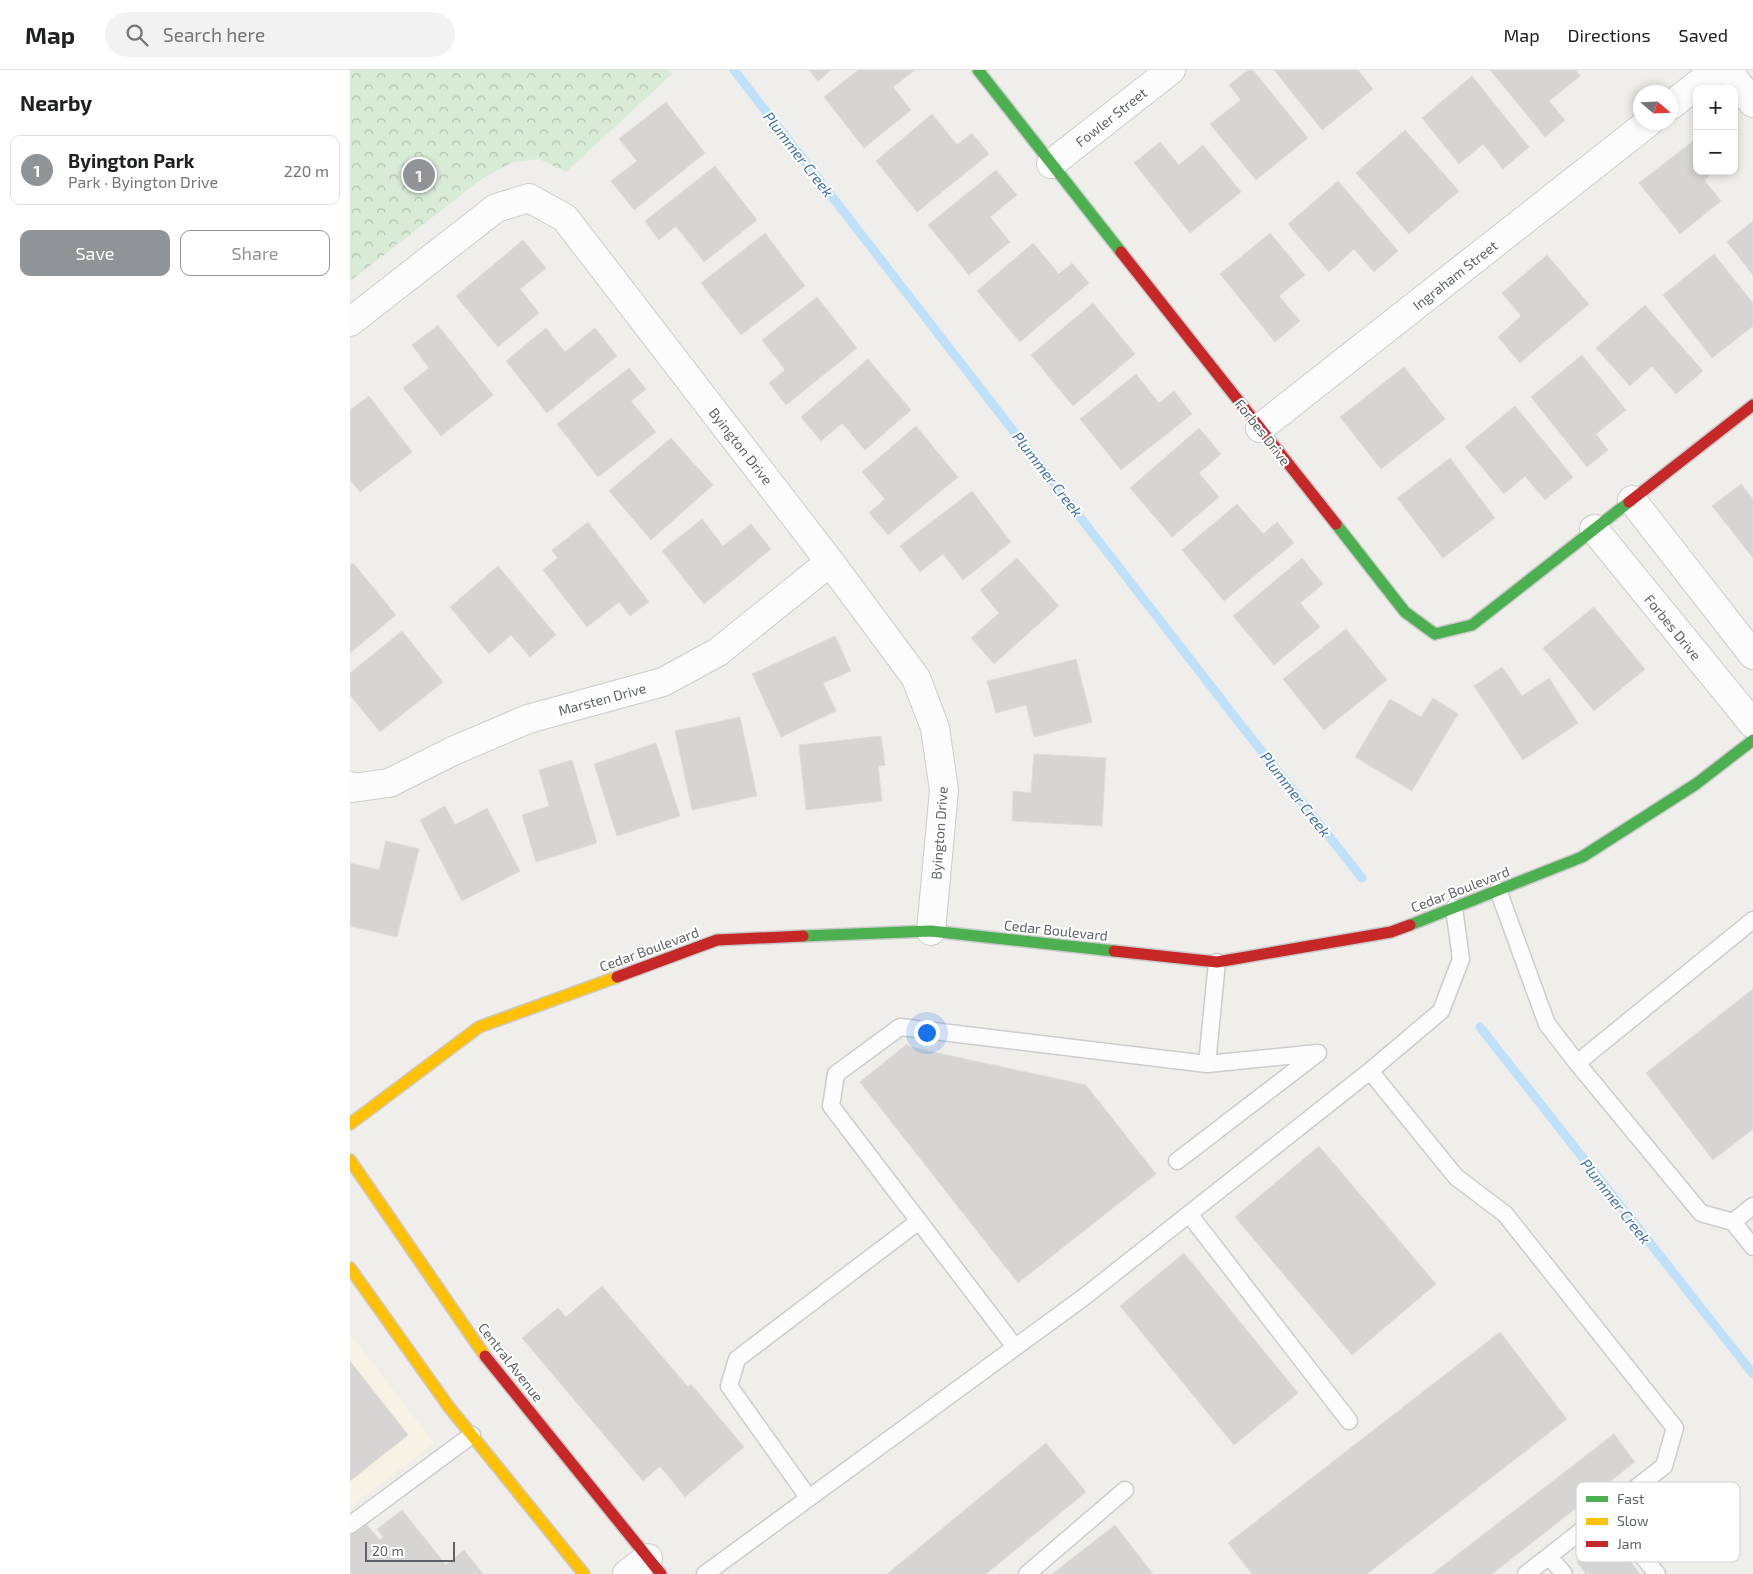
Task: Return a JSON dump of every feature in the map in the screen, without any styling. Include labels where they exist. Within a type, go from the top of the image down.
[{"type":"main road","name":"Forbes Drive","points":[[978,70],[1405,612],[1435,634],[1472,625],[1753,405]]},
{"type":"main road","name":"Cedar Boulevard","points":[[350,1124],[479,1028],[717,940],[930,932],[1217,962],[1391,932],[1582,857],[1696,784],[1753,740]]},
{"type":"main road","name":"Central Avenue","points":[[350,1160],[480,1349],[645,1569]]},
{"type":"main road","points":[[350,1268],[449,1407],[584,1574]]},
{"type":"street","name":"Fowler Street","points":[[1052,164],[1171,70]]},
{"type":"street","points":[[1678,100],[1716,70]]},
{"type":"street","points":[[1727,70],[1753,103]]},
{"type":"street","name":"Ingraham Street","points":[[1260,428],[1640,130]]},
{"type":"street","name":"Byington Drive","points":[[350,322],[496,208],[529,198],[565,218],[830,562],[916,678],[936,728],[944,790],[930,932]]},
{"type":"street","points":[[1632,500],[1753,655]]},
{"type":"street","name":"Forbes Drive","points":[[1594,529],[1753,724]]},
{"type":"street","name":"Marsten Drive","points":[[350,786],[352,788],[389,783],[452,751],[528,719],[664,682],[718,652],[830,562]]},
{"type":"lane","points":[[1498,890],[1547,1024],[1701,1213],[1733,1222],[1753,1247]]},
{"type":"lane","points":[[705,1574],[1084,1297],[1370,1071],[1441,1011],[1461,959],[1454,908]]},
{"type":"lane","points":[[1577,1063],[1753,920]]},
{"type":"lane","points":[[1207,1064],[1217,962]]},
{"type":"lane","points":[[1015,1347],[831,1106],[836,1074],[900,1027],[1207,1064],[1318,1053],[1177,1161]]},
{"type":"lane","points":[[1370,1071],[1456,1177],[1505,1214],[1675,1428],[1664,1466],[1643,1482]]},
{"type":"lane","points":[[1733,1222],[1753,1206]]},
{"type":"lane","points":[[1189,1214],[1349,1421]]},
{"type":"lane","points":[[808,1497],[729,1386],[737,1359],[919,1222]]},
{"type":"lane","points":[[350,1525],[472,1435]]},
{"type":"lane","points":[[1026,1574],[1125,1490]]},
{"type":"lane","points":[[1526,1574],[1576,1535]]},
{"type":"lane","points":[[1549,1556],[1564,1574]]},
{"type":"lane","points":[[1647,1562],[1657,1574]]},
{"type":"shaded area","points":[[350,1334],[434,1443],[350,1507]]},
{"type":"green space","points":[[350,70],[669,70],[672,74],[566,172],[539,159],[513,162],[483,178],[350,281]]},
{"type":"building","points":[[809,70],[831,70],[818,81]]},
{"type":"building","points":[[858,70],[915,70],[893,87],[911,110],[864,148],[824,97]]},
{"type":"building","points":[[1248,70],[1253,70],[1308,138],[1256,180],[1210,124],[1241,100],[1229,85]]},
{"type":"building","points":[[1274,70],[1358,70],[1373,89],[1322,130]]},
{"type":"building","points":[[1490,70],[1576,70],[1580,76],[1549,101],[1565,120],[1545,137]]},
{"type":"building","points":[[1472,76],[1529,147],[1503,169],[1483,144],[1459,164],[1422,118]]},
{"type":"building","points":[[666,102],[705,153],[634,210],[611,181],[637,161],[619,139]]},
{"type":"building","points":[[932,114],[957,145],[972,133],[989,154],[917,212],[876,161]]},
{"type":"building","points":[[1405,130],[1459,191],[1409,234],[1356,173]]},
{"type":"building","points":[[1693,141],[1693,175],[1710,175],[1704,180],[1721,201],[1680,234],[1639,183]]},
{"type":"building","points":[[1160,142],[1179,165],[1203,145],[1241,192],[1190,233],[1134,163]]},
{"type":"building","points":[[715,166],[757,220],[704,262],[676,226],[659,240],[645,221]]},
{"type":"building","points":[[996,170],[1017,195],[990,217],[1010,242],[969,275],[928,225]]},
{"type":"building","points":[[1338,181],[1398,251],[1374,272],[1354,249],[1329,272],[1288,224]]},
{"type":"building","points":[[1753,221],[1753,275],[1727,242]]},
{"type":"building","points":[[765,233],[805,286],[741,335],[701,283]]},
{"type":"building","points":[[1270,233],[1305,275],[1279,296],[1300,321],[1275,342],[1220,274]]},
{"type":"building","points":[[523,240],[546,268],[520,289],[539,313],[498,347],[456,296]]},
{"type":"building","points":[[1033,243],[1059,274],[1072,263],[1089,283],[1020,342],[977,291]]},
{"type":"building","points":[[1714,254],[1753,303],[1753,326],[1712,358],[1663,295]]},
{"type":"building","points":[[1547,255],[1589,304],[1520,363],[1498,337],[1521,316],[1502,293]]},
{"type":"building","points":[[817,297],[857,348],[786,405],[769,383],[785,370],[762,340]]},
{"type":"building","points":[[1093,303],[1135,354],[1073,406],[1031,355]]},
{"type":"building","points":[[1645,305],[1703,371],[1676,394],[1652,366],[1630,386],[1596,348]]},
{"type":"building","points":[[438,325],[493,395],[441,436],[403,388],[429,368],[412,345]]},
{"type":"building","points":[[546,328],[565,352],[595,328],[617,356],[547,413],[506,361]]},
{"type":"building","points":[[1582,355],[1626,410],[1596,434],[1608,450],[1587,467],[1531,397]]},
{"type":"building","points":[[868,359],[911,410],[865,450],[842,423],[821,441],[801,417]]},
{"type":"building","points":[[1404,367],[1445,419],[1381,469],[1340,417]]},
{"type":"building","points":[[629,368],[646,389],[631,401],[656,432],[598,477],[557,424]]},
{"type":"building","points":[[1136,374],[1159,403],[1174,391],[1192,414],[1121,470],[1080,419]]},
{"type":"building","points":[[369,396],[412,452],[360,492],[350,480],[350,410]]},
{"type":"building","points":[[1515,406],[1573,477],[1545,500],[1525,476],[1504,494],[1465,447]]},
{"type":"building","points":[[916,426],[958,477],[888,535],[869,513],[885,499],[862,472]]},
{"type":"building","points":[[1199,428],[1221,454],[1199,473],[1219,497],[1172,537],[1130,488]]},
{"type":"building","points":[[671,438],[713,485],[651,540],[609,491]]},
{"type":"building","points":[[1450,458],[1495,518],[1443,558],[1397,498]]},
{"type":"building","points":[[1741,484],[1753,499],[1753,558],[1712,506]]},
{"type":"building","points":[[972,491],[1011,542],[963,580],[943,554],[920,572],[900,546]]},
{"type":"building","points":[[1237,504],[1263,534],[1277,522],[1294,543],[1224,601],[1182,550]]},
{"type":"building","points":[[702,519],[723,546],[751,524],[771,549],[704,604],[662,551]]},
{"type":"building","points":[[588,522],[649,602],[630,616],[619,602],[587,627],[543,570],[558,558],[552,550]]},
{"type":"building","points":[[1017,558],[1059,606],[994,664],[971,638],[999,613],[980,590]]},
{"type":"building","points":[[1302,558],[1323,584],[1300,603],[1320,627],[1274,665],[1233,616]]},
{"type":"building","points":[[353,563],[396,615],[350,653],[350,566]]},
{"type":"building","points":[[498,566],[556,635],[530,657],[511,635],[489,654],[450,607]]},
{"type":"building","points":[[1594,607],[1645,669],[1594,711],[1543,648]]},
{"type":"building","points":[[1346,629],[1387,680],[1324,730],[1283,679]]},
{"type":"building","points":[[402,631],[443,682],[380,732],[350,695],[350,673]]},
{"type":"building","points":[[835,636],[851,671],[823,683],[836,711],[781,737],[752,674]]},
{"type":"building","points":[[1076,659],[1092,722],[1034,737],[1026,705],[996,713],[987,681]]},
{"type":"building","points":[[1502,667],[1522,696],[1549,678],[1578,723],[1523,760],[1474,686]]},
{"type":"building","points":[[1433,698],[1458,714],[1412,791],[1355,757],[1390,699],[1421,717]]},
{"type":"building","points":[[740,717],[757,796],[692,810],[675,731]]},
{"type":"building","points":[[881,736],[885,765],[878,766],[882,801],[806,810],[799,745]]},
{"type":"building","points":[[656,743],[680,816],[617,836],[594,764]]},
{"type":"building","points":[[1034,754],[1106,758],[1102,826],[1012,821],[1013,791],[1031,793]]},
{"type":"building","points":[[572,760],[597,843],[536,862],[522,815],[549,806],[539,770]]},
{"type":"building","points":[[445,806],[455,825],[487,808],[520,871],[462,901],[420,820]]},
{"type":"building","points":[[386,841],[419,849],[397,937],[350,926],[350,863],[379,870]]},
{"type":"building","points":[[1753,989],[1753,1129],[1713,1160],[1646,1073]]},
{"type":"building","points":[[907,1044],[910,1047],[1086,1085],[1156,1174],[1018,1283],[860,1082]]},
{"type":"building","points":[[1319,1146],[1436,1284],[1352,1355],[1235,1217]]},
{"type":"building","points":[[1184,1253],[1298,1393],[1234,1445],[1120,1306]]},
{"type":"building","points":[[602,1286],[688,1387],[691,1384],[744,1447],[685,1497],[660,1466],[643,1481],[522,1338],[558,1308],[566,1317]]},
{"type":"building","points":[[1500,1332],[1567,1419],[1367,1574],[1252,1574],[1228,1543]]},
{"type":"building","points":[[350,1361],[408,1435],[350,1481]]},
{"type":"building","points":[[1614,1434],[1635,1462],[1609,1482],[1576,1482],[1576,1508],[1492,1574],[1432,1574]]},
{"type":"building","points":[[1046,1443],[1086,1492],[986,1574],[887,1574]]},
{"type":"building","points":[[402,1510],[446,1565],[464,1550],[483,1574],[350,1574],[350,1535],[365,1523],[380,1540],[383,1537],[377,1529]]},
{"type":"building","points":[[1115,1525],[1153,1574],[1052,1574]]},
{"type":"building","points":[[1577,1562],[1631,1562],[1640,1574],[1586,1574]]},
{"type":"waterway","name":"Plummer Creek","points":[[734,70],[1234,716],[1362,878]]},
{"type":"waterway","name":"Plummer Creek","points":[[1480,1027],[1753,1374]]},
{"type":"traffic: fast","points":[[978,70],[1121,252]]},
{"type":"traffic: fast","points":[[1336,524],[1405,612],[1435,634],[1472,625],[1629,502]]},
{"type":"traffic: fast","points":[[1410,925],[1582,857],[1696,784],[1753,740]]},
{"type":"traffic: fast","points":[[803,936],[931,931],[1114,951]]},
{"type":"traffic: slow","points":[[350,1124],[479,1027],[617,977]]},
{"type":"traffic: slow","points":[[350,1160],[485,1356]]},
{"type":"traffic: slow","points":[[350,1268],[449,1407],[584,1574]]},
{"type":"traffic: jam","points":[[1121,252],[1336,524]]},
{"type":"traffic: jam","points":[[1629,502],[1753,405]]},
{"type":"traffic: jam","points":[[1114,951],[1217,962],[1391,932],[1410,925]]},
{"type":"traffic: jam","points":[[617,977],[717,940],[803,936]]},
{"type":"traffic: jam","points":[[485,1356],[661,1574]]},
{"type":"place","name":"Byington Park","points":[[419,175]]}]
